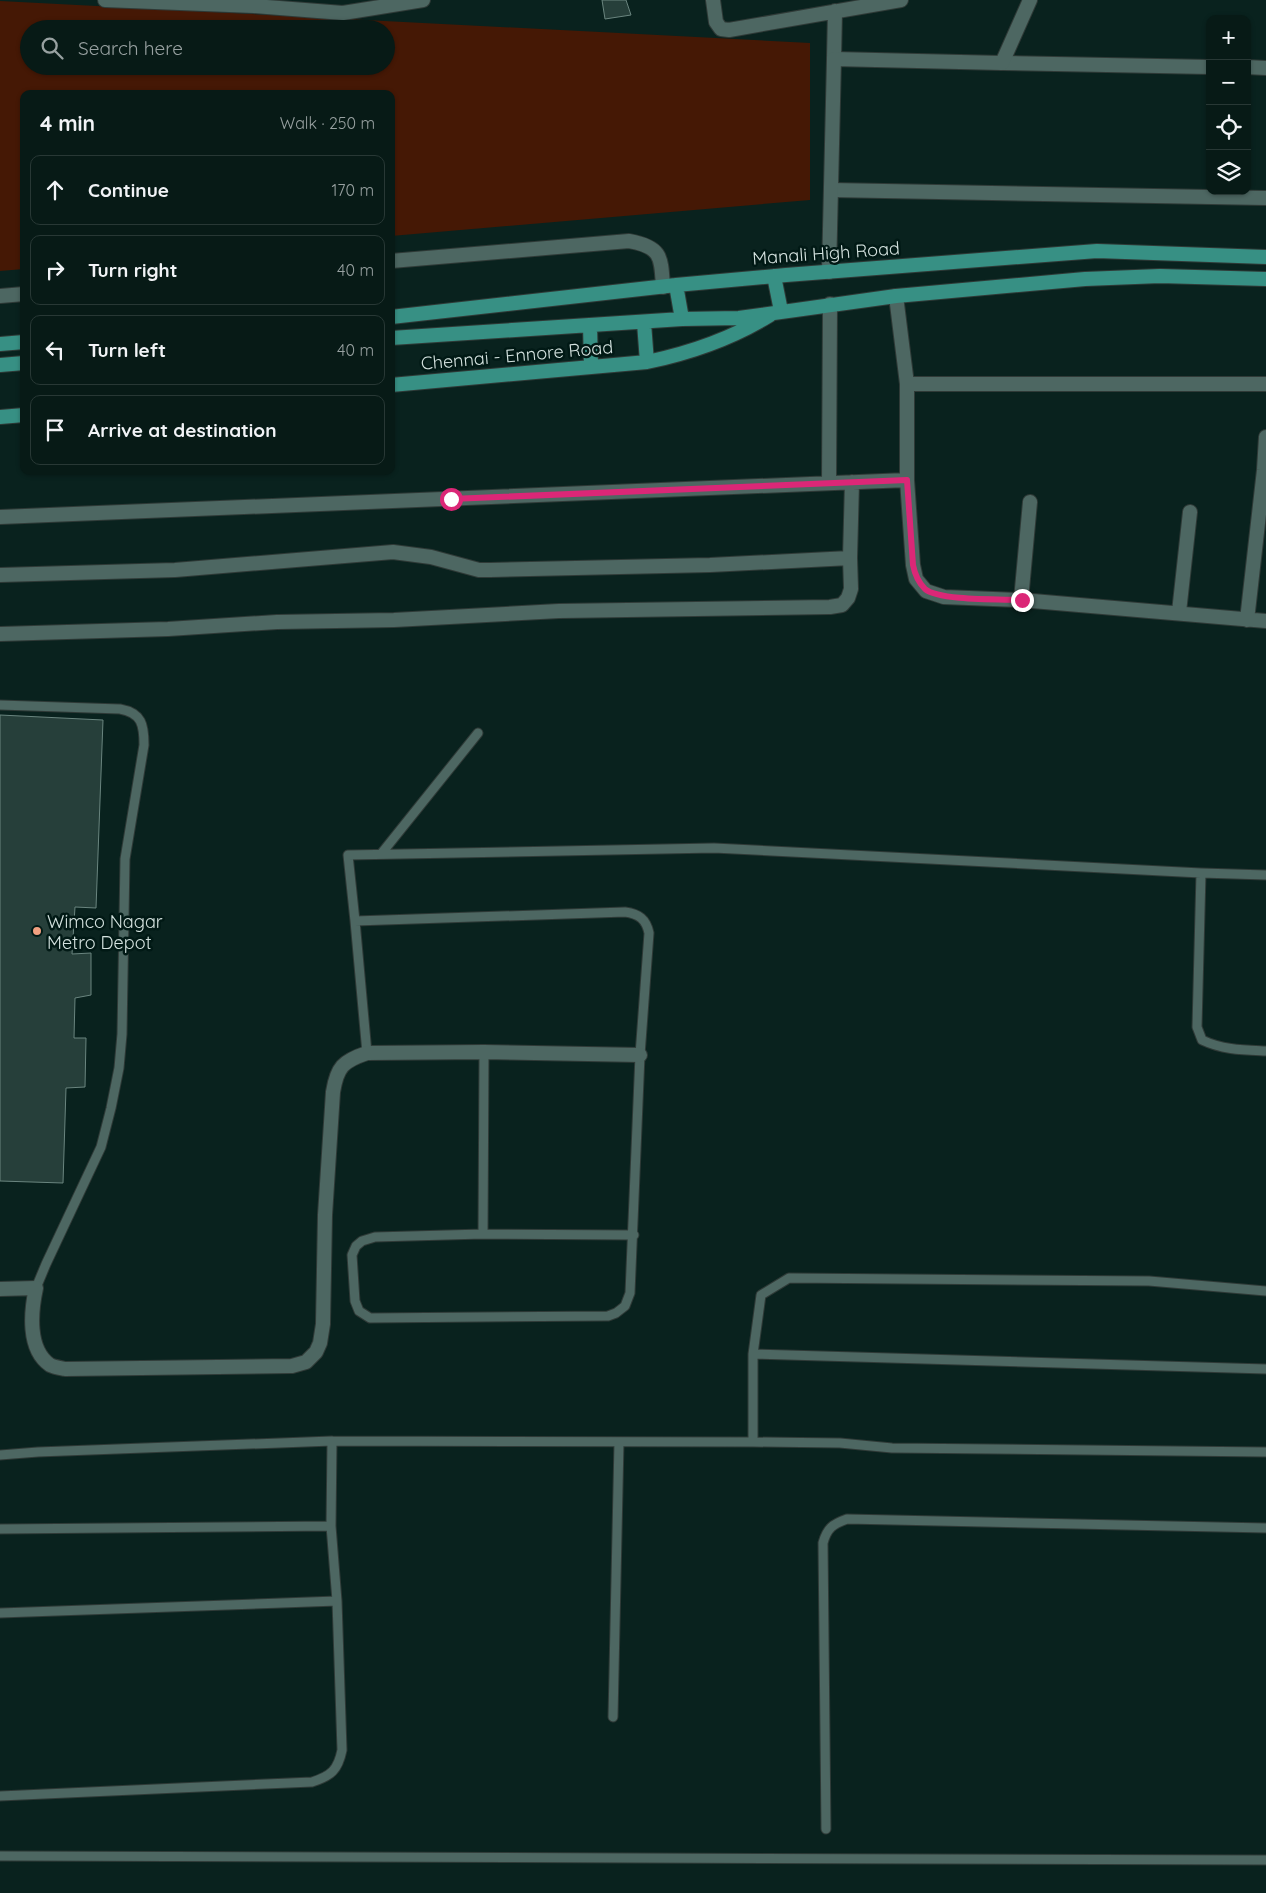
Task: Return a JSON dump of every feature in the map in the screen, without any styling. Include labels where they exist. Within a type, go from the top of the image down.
[{"type":"main road","name":"Manali High Road","points":[[395,317],[774,276],[1097,251],[1266,257]]},
{"type":"main road","points":[[774,276],[779,311]]},
{"type":"main road","points":[[395,338],[644,323],[682,319],[739,318],[896,296],[1085,279],[1160,276],[1266,279]]},
{"type":"main road","points":[[670,286],[682,319]]},
{"type":"main road","name":"Chennai - Ennore Road","points":[[395,385],[647,362],[680,355],[748,329],[779,311]]},
{"type":"main road","points":[[644,323],[647,362]]},
{"type":"main road","points":[[590,325],[591,367]]},
{"type":"main road","points":[[0,344],[20,342]]},
{"type":"main road","points":[[0,365],[20,363]]},
{"type":"main road","points":[[0,417],[20,415]]},
{"type":"street","points":[[105,0],[254,3],[343,13],[423,0]]},
{"type":"street","points":[[713,0],[716,22],[720,29],[729,30],[901,0]]},
{"type":"street","points":[[1002,63],[1030,0]]},
{"type":"street","points":[[829,272],[835,11]]},
{"type":"street","points":[[834,59],[1206,67]]},
{"type":"street","points":[[1251,67],[1266,68]]},
{"type":"street","points":[[831,190],[1266,198]]},
{"type":"street","points":[[395,261],[629,241],[651,246],[658,254],[670,286]]},
{"type":"street","points":[[0,296],[20,294]]},
{"type":"street","points":[[896,296],[907,384],[907,480],[913,565],[916,579],[926,591],[944,597],[1022,600],[1179,612],[1266,621]]},
{"type":"street","points":[[829,483],[830,304]]},
{"type":"street","points":[[907,384],[1266,384]]},
{"type":"street","points":[[1247,620],[1261,545],[1266,437]]},
{"type":"street","points":[[0,517],[907,480]]},
{"type":"street","points":[[0,634],[277,622],[394,620],[560,611],[830,607],[842,605],[848,598],[851,589],[852,482]]},
{"type":"street","points":[[1022,600],[1030,502]]},
{"type":"street","points":[[1179,612],[1190,512]]},
{"type":"street","points":[[0,575],[175,570],[393,552],[410,553],[479,570],[710,565],[850,558]]},
{"type":"street","points":[[0,1289],[36,1288],[32,1308],[35,1344],[42,1357],[51,1366],[65,1369],[243,1367],[292,1366],[306,1362],[316,1352],[320,1343],[323,1324],[325,1215],[333,1092],[336,1077],[342,1065],[352,1058],[367,1054],[484,1052],[640,1054]]},
{"type":"lane","points":[[0,705],[120,709],[130,711],[138,717],[144,729],[144,745],[125,859],[122,1034],[119,1068],[101,1147],[36,1288]]},
{"type":"lane","points":[[381,854],[478,732]]},
{"type":"lane","points":[[367,1054],[348,855],[714,848],[1266,875]]},
{"type":"lane","points":[[1201,873],[1197,1027],[1202,1040],[1215,1046],[1232,1050],[1266,1051]]},
{"type":"lane","points":[[355,921],[625,912],[643,918],[650,933],[640,1054],[634,1235],[630,1293],[625,1306],[608,1316],[370,1318],[359,1311],[355,1301],[352,1255],[356,1246],[362,1241],[375,1237],[482,1234],[634,1235]]},
{"type":"lane","points":[[482,1234],[484,1052]]},
{"type":"lane","points":[[753,1442],[753,1354],[761,1295],[789,1278],[1149,1281],[1266,1291]]},
{"type":"lane","points":[[753,1354],[1266,1369]]},
{"type":"lane","points":[[0,1455],[332,1440],[840,1443],[892,1448],[1266,1452]]},
{"type":"lane","points":[[0,1796],[312,1782],[325,1778],[338,1765],[342,1750],[337,1601],[331,1526],[332,1440]]},
{"type":"lane","points":[[613,1717],[618,1442]]},
{"type":"lane","points":[[826,1829],[823,1543],[826,1532],[834,1524],[847,1519],[1266,1528]]},
{"type":"lane","points":[[0,1529],[331,1526]]},
{"type":"lane","points":[[0,1613],[337,1601]]},
{"type":"lane","points":[[0,1856],[1266,1860]]},
{"type":"shaded area","points":[[0,1],[366,20],[20,20],[20,75],[395,75],[395,21],[810,43],[810,200],[395,236],[395,90],[20,90],[20,269],[0,271]]},
{"type":"building","points":[[602,0],[626,0],[631,15],[605,19]]},
{"type":"building","name":"Wimco Nagar Metro Depot","points":[[0,715],[103,720],[96,908],[75,907],[72,954],[91,953],[91,995],[75,998],[74,1038],[86,1038],[85,1087],[66,1088],[63,1183],[0,1181]]},
{"type":"place","name":"Wimco Nagar Metro Depot","points":[[37,931]]},
{"type":"route","points":[[451,499],[907,480],[913,565],[916,579],[926,591],[944,597],[1022,600]]}]
